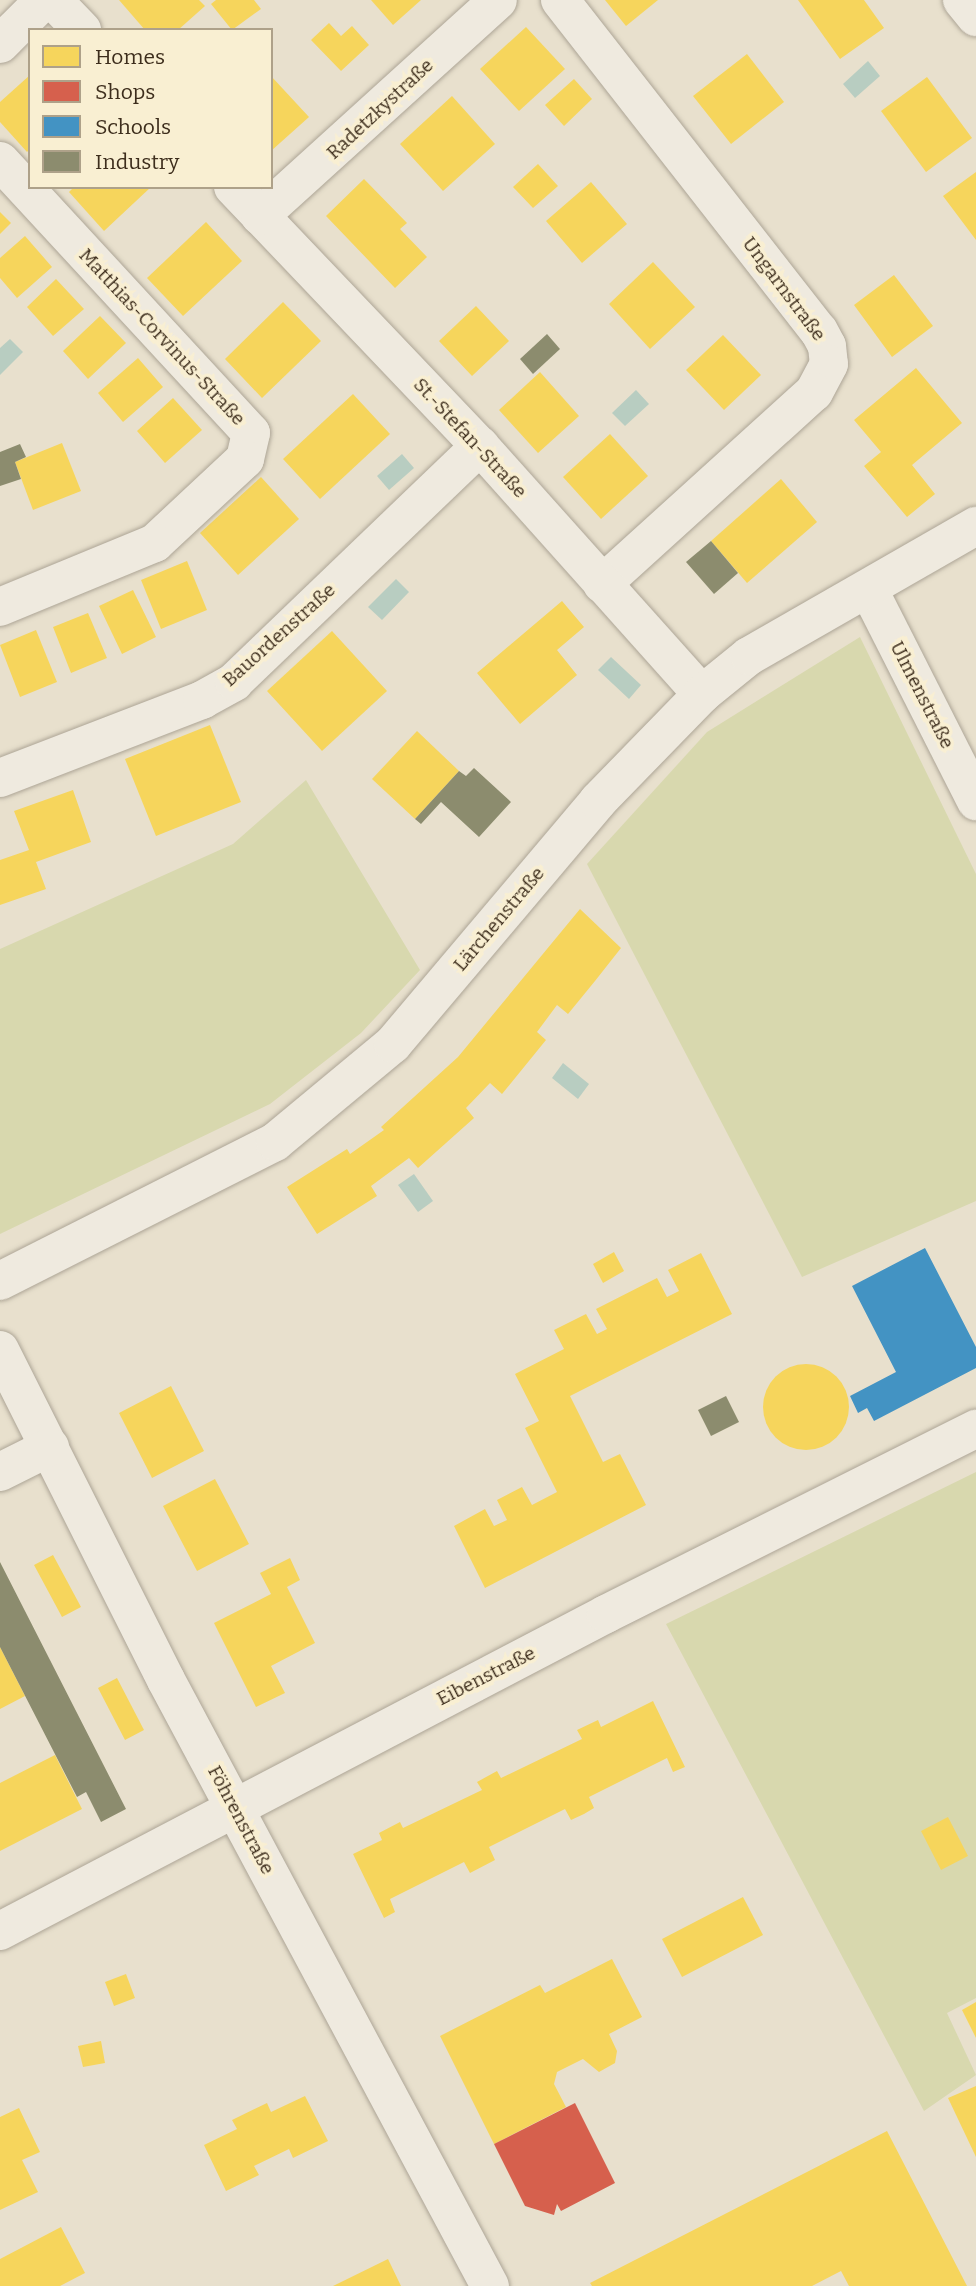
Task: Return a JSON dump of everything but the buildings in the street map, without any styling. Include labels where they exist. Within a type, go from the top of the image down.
[{"type":"street","points":[[0,44],[44,0]]},
{"type":"street","points":[[53,0],[80,28]]},
{"type":"street","name":"Radetzkystraße","points":[[260,216],[498,0]]},
{"type":"street","name":"Ungarnstraße","points":[[560,0],[819,331],[827,346],[829,364],[814,392],[602,584]]},
{"type":"street","points":[[962,0],[976,17]]},
{"type":"street","name":"Matthias-Corvinus-Straße","points":[[0,161],[251,433],[246,459],[155,543],[0,607]]},
{"type":"street","name":"St.-Stefan-Straße","points":[[235,189],[480,446],[702,694]]},
{"type":"street","name":"Bauordenstraße","points":[[0,778],[202,700],[234,682],[480,446]]},
{"type":"street","name":"Lärchenstraße","points":[[0,1281],[275,1142],[393,1044],[598,802],[702,694],[749,656],[869,590],[976,526]]},
{"type":"street","name":"Ulmenstraße","points":[[869,590],[976,801]]},
{"type":"street","name":"Föhrenstraße","points":[[0,1350],[236,1810],[490,2286]]},
{"type":"street","name":"Eibenstraße","points":[[0,1931],[236,1810],[606,1614],[976,1429]]},
{"type":"street","points":[[0,1472],[50,1447]]},
{"type":"green space","points":[[860,637],[976,874],[976,1201],[802,1277],[587,864],[707,732]]},
{"type":"green space","points":[[306,780],[420,970],[361,1033],[270,1104],[0,1234],[0,949],[233,844]]},
{"type":"green space","points":[[976,1472],[976,1998],[947,2013],[976,2075],[924,2111],[666,1624]]},
{"type":"shaded area","points":[[868,61],[880,76],[855,98],[843,84]]},
{"type":"shaded area","points":[[10,339],[23,352],[0,375],[0,348]]},
{"type":"shaded area","points":[[636,390],[649,404],[625,426],[612,413]]},
{"type":"shaded area","points":[[402,454],[414,468],[389,490],[377,476]]},
{"type":"shaded area","points":[[396,579],[409,592],[382,620],[368,607]]},
{"type":"shaded area","points":[[611,657],[641,685],[629,699],[598,670]]},
{"type":"shaded area","points":[[563,1063],[589,1084],[578,1099],[552,1078]]},
{"type":"shaded area","points":[[414,1174],[433,1201],[418,1212],[398,1185]]}]
